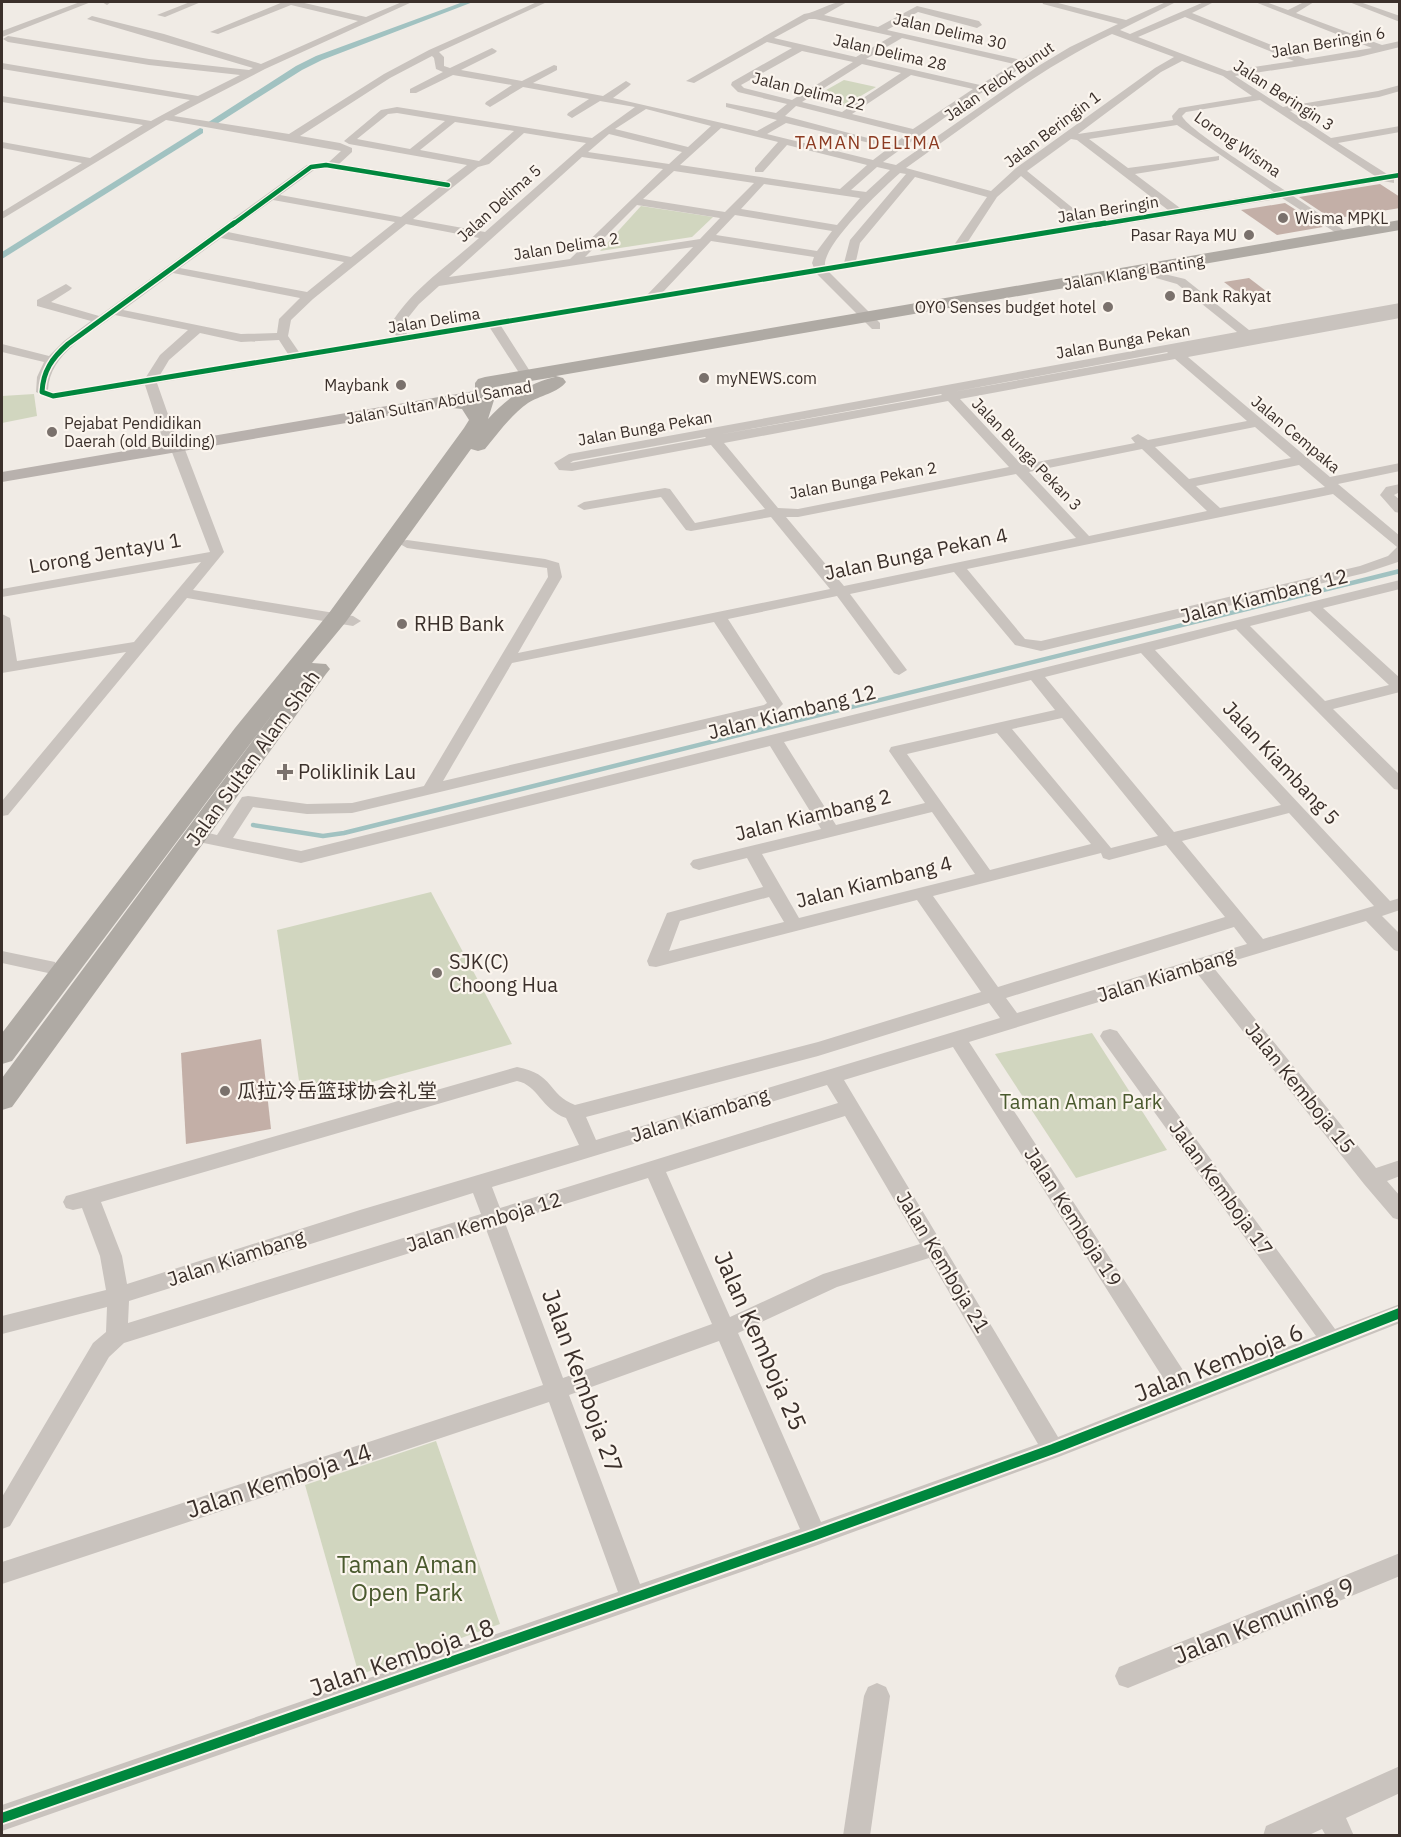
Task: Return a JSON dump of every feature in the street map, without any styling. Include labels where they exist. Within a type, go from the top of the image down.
[{"type":"highway","name":"Jalan Klang Banting","points":[[872,322],[1400,225]]},
{"type":"highway","name":"Jalan Klang Banting","points":[[872,322],[1191,271],[1400,234]]},
{"type":"highway","name":"Jalan Sultan Abdul Samad","points":[[495,387],[527,376],[872,322]]},
{"type":"highway","name":"Jalan Sultan Abdul Samad","points":[[495,387],[557,381],[872,322]]},
{"type":"highway","name":"Jalan Sultan Alam Shah","points":[[2,1053],[244,733],[345,620],[407,544],[502,415],[522,396],[557,381]]},
{"type":"highway","name":"Jalan Sultan Alam Shah","points":[[2,1099],[195,836],[345,620],[479,421],[495,387]]},
{"type":"highway","points":[[495,387],[502,415]]},
{"type":"highway","points":[[440,402],[468,404],[474,409],[479,421]]},
{"type":"main road","name":"Jalan Sultan Abdul Samad","points":[[2,469],[440,402],[495,387]]},
{"type":"main road","name":"Jalan Sultan Abdul Samad","points":[[2,477],[495,387]]},
{"type":"street","points":[[4,37],[87,2]]},
{"type":"street","points":[[162,15],[197,2]]},
{"type":"street","points":[[215,32],[291,2],[366,20]]},
{"type":"street","points":[[2,216],[164,117],[251,73],[408,2]]},
{"type":"street","points":[[290,138],[387,76],[432,52],[543,2]]},
{"type":"street","points":[[691,81],[768,40],[807,16],[815,15],[843,2]]},
{"type":"street","points":[[1046,2],[1125,23]]},
{"type":"street","name":"Jalan Telok Bunut","points":[[820,255],[868,196],[898,169],[1043,67],[1111,30],[1172,2]]},
{"type":"street","points":[[1131,37],[1210,2]]},
{"type":"street","points":[[1259,2],[1400,53]]},
{"type":"street","points":[[1288,13],[1310,2]]},
{"type":"street","points":[[1353,2],[1400,19]]},
{"type":"street","points":[[880,30],[915,10],[922,9],[978,24],[944,45]]},
{"type":"street","points":[[1096,23],[1125,10]]},
{"type":"street","points":[[1184,14],[1305,62]]},
{"type":"street","name":"Jalan Delima 30","points":[[815,15],[1043,67]]},
{"type":"street","points":[[278,48],[351,16]]},
{"type":"street","points":[[92,19],[161,36],[262,68]]},
{"type":"street","name":"Jalan Beringin 3","points":[[1111,30],[1184,56],[1226,74],[1400,187]]},
{"type":"street","points":[[759,134],[781,118],[794,103],[901,35]]},
{"type":"street","points":[[4,37],[149,62],[251,73]]},
{"type":"street","name":"Jalan Delima 28","points":[[768,40],[1005,94]]},
{"type":"street","name":"Jalan Beringin 6","points":[[1226,74],[1400,44]]},
{"type":"street","points":[[842,193],[873,163],[981,88],[1050,46]]},
{"type":"street","name":"Jalan Delima 22","points":[[802,47],[737,82],[736,85],[741,90],[916,133]]},
{"type":"street","points":[[413,91],[448,71],[492,51]]},
{"type":"street","points":[[432,52],[439,57],[440,67],[448,71],[644,106],[993,195]]},
{"type":"street","name":"Jalan Beringin 1","points":[[958,247],[993,195],[1020,170],[1158,70],[1184,56]]},
{"type":"street","points":[[2,66],[201,99]]},
{"type":"street","points":[[202,76],[216,68]]},
{"type":"street","points":[[490,104],[554,68]]},
{"type":"street","points":[[844,115],[909,72]]},
{"type":"street","points":[[188,73],[231,83]]},
{"type":"street","points":[[572,115],[626,84]]},
{"type":"street","points":[[1281,110],[1379,94],[1400,88]]},
{"type":"street","points":[[1068,135],[1080,137],[1178,119],[1183,110],[1262,97]]},
{"type":"street","points":[[2,99],[153,124]]},
{"type":"street","points":[[730,105],[874,141]]},
{"type":"street","name":"Jalan Delima 5","points":[[403,339],[397,324],[399,318],[434,283],[607,130],[644,106]]},
{"type":"street","points":[[522,130],[485,162],[476,163],[349,141],[385,112],[401,111],[594,141]]},
{"type":"street","points":[[164,117],[340,146],[348,150],[325,166]]},
{"type":"street","points":[[413,151],[453,119]]},
{"type":"street","name":"Lorong Wisma","points":[[1178,119],[1282,194],[1344,235]]},
{"type":"street","points":[[573,262],[719,124]]},
{"type":"street","points":[[1329,141],[1400,129]]},
{"type":"street","points":[[607,130],[690,151]]},
{"type":"street","points":[[1080,137],[1177,211]]},
{"type":"street","points":[[651,298],[729,214],[785,141]]},
{"type":"street","points":[[2,145],[89,161]]},
{"type":"street","points":[[580,154],[672,167],[760,175],[842,193],[868,196]]},
{"type":"street","points":[[1125,172],[1215,158]]},
{"type":"street","points":[[296,356],[282,336],[285,319],[309,296],[476,163]]},
{"type":"street","points":[[2,348],[52,360],[68,344],[100,320],[308,169],[325,166],[448,185]]},
{"type":"street","points":[[1020,170],[1088,226]]},
{"type":"street","points":[[849,265],[854,243],[914,173]]},
{"type":"street","name":"Jalan Beringin","points":[[820,271],[1400,175]]},
{"type":"street","points":[[270,196],[487,236]]},
{"type":"street","points":[[636,201],[839,229]]},
{"type":"street","points":[[219,234],[354,261]]},
{"type":"street","name":"Jalan Delima 2","points":[[434,283],[706,239],[820,255]]},
{"type":"street","points":[[820,255],[820,271],[872,322]]},
{"type":"street","points":[[170,269],[309,296]]},
{"type":"street","name":"Jalan Delima","points":[[52,360],[42,377],[42,392],[53,396],[820,271]]},
{"type":"street","points":[[1191,271],[1196,279],[1263,332]]},
{"type":"street","points":[[1160,276],[1181,281],[1247,334]]},
{"type":"street","points":[[66,288],[41,303],[100,320]]},
{"type":"street","name":"Jalan Bunga Pekan","points":[[1174,352],[1247,334],[1400,306]]},
{"type":"street","points":[[113,311],[241,338],[282,336]]},
{"type":"street","name":"Jalan Bunga Pekan","points":[[711,437],[572,467],[564,467],[561,463],[569,459],[711,437],[1174,352],[1400,314]]},
{"type":"street","points":[[494,324],[527,376]]},
{"type":"street","points":[[2,810],[217,552],[150,380],[164,358],[197,329]]},
{"type":"street","name":"Jalan Cempaka","points":[[1174,352],[1400,544]]},
{"type":"street","name":"Jalan Bunga Pekan 3","points":[[946,394],[1086,541]]},
{"type":"street","name":"Jalan Bunga Pekan 2","points":[[584,506],[665,492],[691,527],[694,527],[773,512],[798,513],[1014,465],[1252,419]]},
{"type":"street","points":[[711,437],[841,592],[899,670]]},
{"type":"street","points":[[1140,440],[1217,513]]},
{"type":"street","points":[[1186,484],[1301,460]]},
{"type":"street","name":"Jalan Bunga Pekan 4","points":[[506,660],[1217,513],[1400,467]]},
{"type":"street","points":[[1400,488],[1390,490],[1387,495],[1400,509]]},
{"type":"street","points":[[407,544],[545,562],[554,566],[555,577],[430,789]]},
{"type":"street","points":[[957,567],[1020,642],[1041,646],[1365,569],[1393,559],[1400,551]]},
{"type":"street","name":"Lorong Jentayu 1","points":[[2,593],[215,555]]},
{"type":"street","name":"Jalan Kiambang 12","points":[[195,836],[300,857],[773,738],[1400,585]]},
{"type":"street","points":[[183,593],[345,620]]},
{"type":"street","points":[[1313,606],[1399,687]]},
{"type":"street","points":[[222,841],[248,801],[307,809],[352,808],[769,709],[775,704],[772,698],[719,617]]},
{"type":"street","points":[[2,618],[6,667],[139,646]]},
{"type":"street","points":[[1239,624],[1397,779]]},
{"type":"street","name":"Jalan Kiambang 5","points":[[1144,647],[1385,908],[1400,946]]},
{"type":"street","points":[[1034,674],[1259,946]]},
{"type":"street","points":[[1322,707],[1399,687]]},
{"type":"street","points":[[986,877],[897,750],[1066,712]]},
{"type":"street","points":[[1001,727],[1106,851]]},
{"type":"street","points":[[773,738],[832,832]]},
{"type":"street","name":"Jalan Kiambang 2","points":[[699,864],[936,806]]},
{"type":"street","name":"Jalan Kiambang 4","points":[[774,890],[673,916],[656,961],[986,877],[1106,851],[1171,840],[1293,807]]},
{"type":"street","points":[[752,852],[795,926]]},
{"type":"street","points":[[921,893],[1012,1021]]},
{"type":"street","name":"Jalan Kiambang","points":[[2,1325],[69,1311],[414,1200],[480,1183],[1385,908]]},
{"type":"street","name":"Jalan Kiambang","points":[[574,1113],[818,1049],[1237,920]]},
{"type":"street","points":[[2,957],[48,967]]},
{"type":"street","name":"Jalan Kemboja 15","points":[[1200,964],[1400,1212]]},
{"type":"street","name":"Jalan Kemboja 17","points":[[1110,1036],[1331,1340]]},
{"type":"street","name":"Jalan Kemboja 19","points":[[957,1038],[1187,1396]]},
{"type":"street","points":[[2,1518],[101,1350],[117,1336],[118,1296],[111,1256],[81,1200],[517,1074],[539,1081],[558,1107],[574,1113],[590,1148]]},
{"type":"street","name":"Jalan Kemboja 21","points":[[832,1076],[1053,1449]]},
{"type":"street","name":"Jalan Kemboja 12","points":[[117,1336],[850,1107]]},
{"type":"street","name":"Jalan Kemboja 25","points":[[654,1168],[815,1535]]},
{"type":"street","points":[[1371,1178],[1400,1168]]},
{"type":"street","name":"Jalan Kemboja 27","points":[[480,1183],[633,1598]]},
{"type":"street","name":"Jalan Kemboja 14","points":[[2,1573],[556,1390],[725,1329],[831,1280],[935,1248]]},
{"type":"street","name":"Jalan Kemboja 6","points":[[815,1535],[1053,1449],[1400,1313]]},
{"type":"street","name":"Jalan Kemboja 18","points":[[2,1818],[815,1535]]},
{"type":"street","name":"Jalan Kemuning 9","points":[[1128,1676],[1400,1564]]},
{"type":"street","points":[[855,1836],[877,1696]]},
{"type":"street","points":[[1276,1836],[1334,1824],[1400,1779]]},
{"type":"green space","points":[[844,80],[876,87],[842,107],[810,99]]},
{"type":"green space","points":[[641,206],[713,217],[692,237],[600,251]]},
{"type":"green space","points":[[34,394],[37,416],[2,423],[2,396]]},
{"type":"green space","points":[[431,892],[512,1044],[302,1101],[277,930]]},
{"type":"green space","name":"Taman Aman Park","points":[[1092,1033],[1167,1150],[1076,1178],[995,1054]]},
{"type":"green space","name":"Taman Aman Open Park","points":[[436,1441],[500,1624],[359,1675],[305,1485]]},
{"type":"building","points":[[1380,184],[1400,197],[1400,208],[1332,219],[1299,197]]},
{"type":"building","name":"Wisma MPKL","points":[[1285,203],[1323,227],[1277,235],[1241,210]]},
{"type":"building","points":[[1249,278],[1266,291],[1241,295],[1224,282]]},
{"type":"building","name":"瓜拉冷岳篮球协会礼堂","points":[[261,1039],[271,1129],[186,1144],[181,1053]]},
{"type":"waterway","points":[[212,123],[299,68],[319,58],[469,2]]},
{"type":"waterway","points":[[2,256],[200,131]]},
{"type":"waterway","points":[[253,825],[323,836],[344,833],[1400,571]]},
{"type":"cycle path","points":[[448,185],[326,165],[311,167],[68,344],[49,365],[42,384],[42,392],[53,396],[1400,175]]},
{"type":"cycle path","points":[[2,1818],[815,1535],[1053,1449],[1400,1313]]},
{"type":"place","name":"Wisma MPKL","points":[[1283,218]]},
{"type":"place","name":"Pasar Raya MU","points":[[1249,235]]},
{"type":"place","name":"Bank Rakyat","points":[[1170,296]]},
{"type":"place","name":"OYO Senses budget hotel","points":[[1108,307]]},
{"type":"place","name":"myNEWS.com","points":[[704,378]]},
{"type":"place","name":"Maybank","points":[[401,385]]},
{"type":"place","name":"Pejabat Pendidikan Daerah (old Building)","points":[[52,432]]},
{"type":"place","name":"RHB Bank","points":[[402,624]]},
{"type":"place","name":"Poliklinik Lau","points":[[285,772]]},
{"type":"place","name":"SJK(C) Choong Hua","points":[[437,973]]},
{"type":"place","name":"瓜拉冷岳篮球协会礼堂","points":[[225,1091]]},
{"type":"district","name":"TAMAN DELIMA","points":[[868,143]]}]
